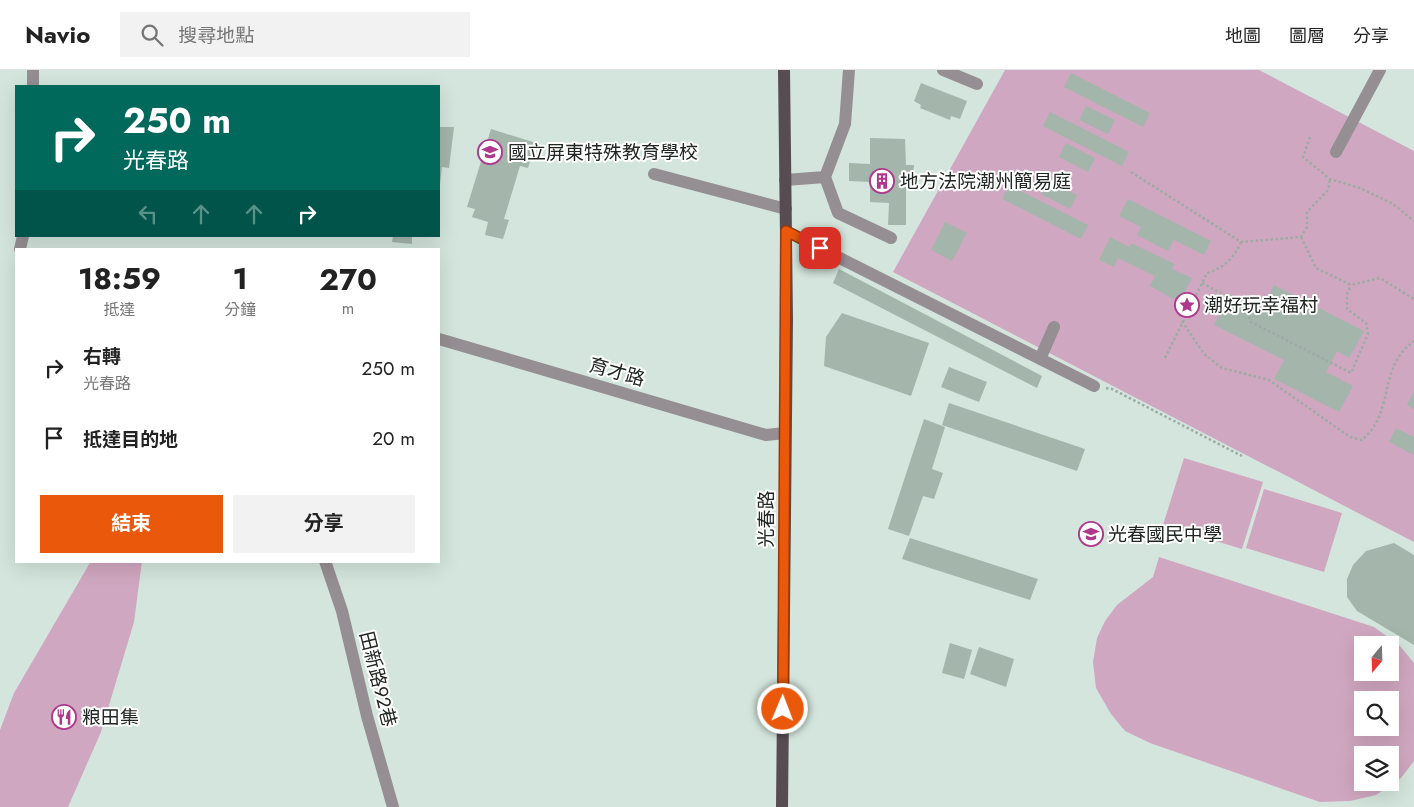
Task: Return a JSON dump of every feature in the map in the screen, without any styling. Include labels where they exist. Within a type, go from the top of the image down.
[{"type":"main road","name":"光春路","points":[[782,807],[786,231],[784,70]]},
{"type":"street","points":[[33,70],[33,85]]},
{"type":"street","points":[[849,70],[845,124],[825,177],[838,214],[891,238]]},
{"type":"street","points":[[942,70],[977,84]]},
{"type":"street","points":[[1336,152],[1380,70]]},
{"type":"street","points":[[654,174],[786,209]]},
{"type":"street","points":[[786,180],[825,177]]},
{"type":"street","points":[[786,231],[1094,386]]},
{"type":"street","points":[[1040,359],[1054,328]]},
{"type":"street","name":"育才路","points":[[440,339],[766,435],[785,433]]},
{"type":"street","name":"田新路92巷","points":[[326,563],[342,611],[367,716],[393,807]]},
{"type":"path","points":[[1310,137],[1303,157],[1330,179],[1368,192],[1393,204],[1414,221]]},
{"type":"path","points":[[1131,172],[1241,242],[1301,237]]},
{"type":"path","points":[[1301,237],[1307,227],[1307,212],[1328,190],[1330,179]]},
{"type":"path","points":[[1301,237],[1316,268],[1351,285],[1380,278],[1414,299]]},
{"type":"path","points":[[1166,358],[1182,321],[1207,273],[1218,270],[1234,256],[1241,242]]},
{"type":"path","points":[[1202,283],[1246,307],[1251,322],[1351,373],[1368,334],[1366,323],[1347,309],[1347,294],[1351,285]]},
{"type":"path","points":[[1182,321],[1204,354],[1222,368],[1268,380],[1350,437],[1362,440],[1373,428],[1387,392],[1394,362],[1404,348],[1414,341]]},
{"type":"path","points":[[1094,386],[1112,389],[1242,456]]},
{"type":"shaded area","name":"潮好玩幸福村","points":[[1005,70],[1259,70],[1414,151],[1414,542],[893,272]]},
{"type":"shaded area","points":[[1184,458],[1263,482],[1242,549],[1163,525]]},
{"type":"shaded area","points":[[1264,489],[1342,513],[1324,572],[1246,548]]},
{"type":"shaded area","points":[[1159,557],[1374,627],[1386,636],[1354,636],[1354,681],[1399,681],[1399,645],[1414,663],[1414,761],[1399,779],[1399,746],[1354,746],[1354,791],[1382,791],[1376,795],[1350,801],[1320,802],[1150,743],[1125,731],[1111,714],[1096,688],[1093,662],[1097,638],[1105,621],[1117,605],[1153,577]]},
{"type":"shaded area","points":[[90,563],[142,563],[134,622],[101,732],[68,807],[0,807],[0,730],[14,693]]},
{"type":"building","points":[[1071,73],[1150,113],[1143,127],[1064,87]]},
{"type":"building","points":[[921,83],[967,101],[960,119],[951,116],[950,120],[920,108],[921,105],[914,101]]},
{"type":"building","points":[[1086,106],[1115,120],[1108,134],[1079,120]]},
{"type":"building","points":[[1050,112],[1129,152],[1122,166],[1043,126]]},
{"type":"building","points":[[440,127],[454,127],[449,168],[442,167],[440,185]]},
{"type":"building","points":[[491,129],[536,143],[528,168],[520,166],[504,219],[509,220],[503,239],[485,235],[488,222],[472,217],[475,209],[467,207]]},
{"type":"building","name":"地方法院潮州簡易庭","points":[[870,138],[905,139],[906,165],[914,165],[913,178],[906,178],[906,225],[888,225],[889,203],[870,202],[870,182],[849,181],[849,163],[870,164]]},
{"type":"building","points":[[1066,143],[1095,158],[1088,172],[1059,157]]},
{"type":"building","points":[[1048,181],[1077,195],[1070,209],[1041,194]]},
{"type":"building","points":[[1009,185],[1088,225],[1081,239],[1002,199]]},
{"type":"building","points":[[1128,199],[1211,241],[1204,255],[1174,240],[1168,251],[1137,235],[1141,227],[1119,216]]},
{"type":"building","points":[[945,222],[967,233],[952,261],[931,250]]},
{"type":"building","points":[[393,237],[412,237],[412,244],[392,242]]},
{"type":"building","points":[[1110,237],[1129,247],[1131,243],[1175,264],[1172,269],[1192,278],[1179,302],[1150,286],[1155,276],[1118,258],[1114,267],[1099,260]]},
{"type":"building","points":[[839,269],[1042,376],[1037,388],[833,283]]},
{"type":"building","points":[[1274,285],[1364,331],[1349,358],[1337,351],[1326,372],[1353,386],[1339,412],[1274,379],[1284,360],[1214,325],[1230,294],[1262,310]]},
{"type":"building","points":[[842,313],[929,343],[911,396],[824,366],[826,337]]},
{"type":"building","points":[[949,367],[987,382],[979,402],[941,387]]},
{"type":"building","points":[[1414,391],[1414,409],[1407,405]]},
{"type":"building","points":[[949,403],[1085,449],[1077,471],[942,425]]},
{"type":"building","points":[[924,419],[945,427],[932,469],[943,473],[934,499],[923,496],[909,536],[888,529]]},
{"type":"building","points":[[1396,428],[1414,437],[1414,455],[1389,442]]},
{"type":"building","points":[[910,538],[1038,579],[1030,600],[902,559]]},
{"type":"building","points":[[1394,543],[1414,555],[1414,645],[1357,611],[1347,597],[1347,579],[1353,565],[1366,551]]},
{"type":"building","points":[[950,643],[972,650],[964,679],[942,673]]},
{"type":"building","points":[[979,647],[1014,659],[1006,687],[970,674]]},
{"type":"place","name":"國立屏東特殊教育學校","points":[[490,152]]},
{"type":"place","name":"地方法院潮州簡易庭","points":[[882,181]]},
{"type":"place","name":"潮好玩幸福村","points":[[1187,305]]},
{"type":"place","name":"光春國民中學","points":[[1091,534]]},
{"type":"place","name":"粮田集","points":[[64,717]]},
{"type":"route","points":[[783,709],[787,320],[786,231],[820,248]]}]
